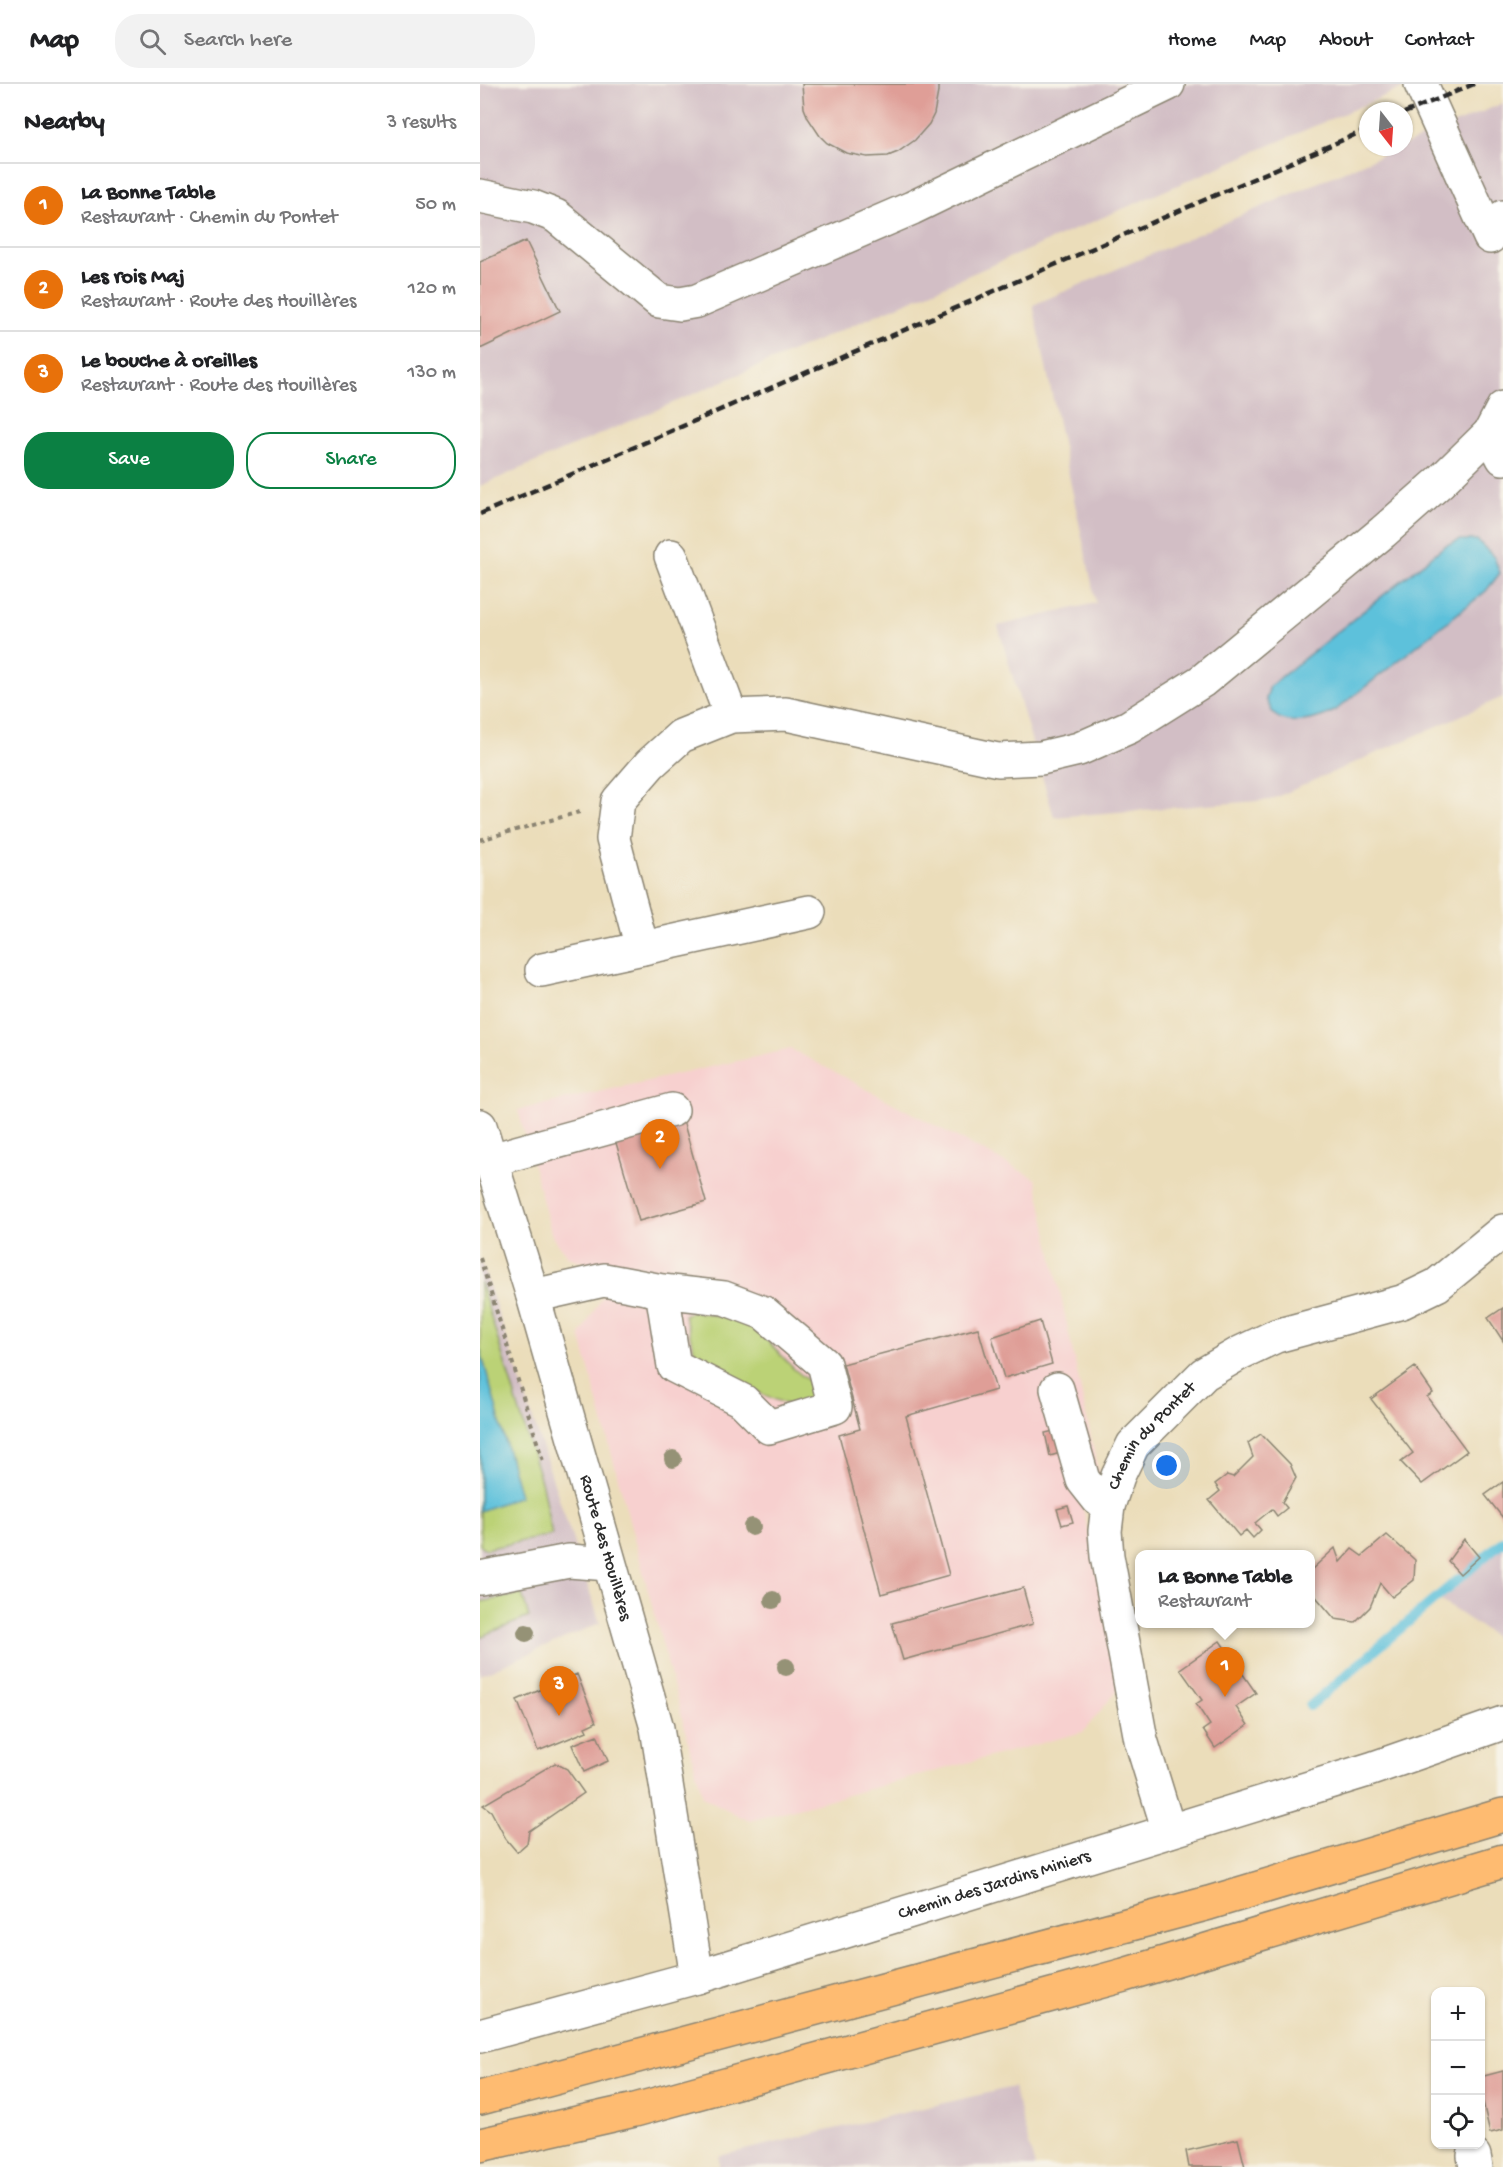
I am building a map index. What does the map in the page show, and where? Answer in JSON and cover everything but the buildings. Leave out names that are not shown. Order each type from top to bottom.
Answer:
[{"type":"highway","points":[[480,2098],[1209,1903],[1503,1815]]},
{"type":"highway","points":[[480,2145],[635,2110],[1124,1975],[1503,1861]]},
{"type":"street","points":[[480,196],[533,207],[556,216],[659,301],[680,304],[697,301],[912,208],[1168,84]]},
{"type":"street","points":[[1422,84],[1499,238]]},
{"type":"street","points":[[642,948],[613,839],[618,801],[650,764],[681,736],[731,716],[786,714],[998,760],[1041,758],[1079,749],[1129,727],[1202,681],[1499,433]]},
{"type":"street","points":[[671,556],[731,716]]},
{"type":"street","points":[[542,970],[809,912]]},
{"type":"street","points":[[490,1160],[672,1110]]},
{"type":"street","name":"Route des Houillères","points":[[480,1126],[533,1296],[657,1728],[697,1977]]},
{"type":"street","name":"Chemin du Pontet","points":[[1169,1831],[1139,1728],[1107,1556],[1105,1532],[1108,1506],[1118,1476],[1133,1445],[1204,1374],[1240,1353],[1276,1336],[1402,1302],[1437,1285],[1503,1231]]},
{"type":"street","points":[[533,1296],[604,1280],[724,1299],[764,1313],[824,1364],[835,1407],[769,1427],[742,1401],[674,1366],[662,1291]]},
{"type":"street","points":[[1058,1389],[1083,1480],[1098,1499],[1108,1506]]},
{"type":"street","points":[[480,1578],[569,1561],[609,1564]]},
{"type":"street","name":"Chemin des Jardins Miniers","points":[[480,2036],[697,1977],[1371,1770],[1503,1723]]},
{"type":"path","points":[[480,840],[618,801]]},
{"type":"path","points":[[480,1258],[543,1462]]},
{"type":"shaded area","points":[[480,84],[1412,84],[1370,102],[1359,102],[1359,107],[480,486]]},
{"type":"shaded area","points":[[1503,103],[1503,697],[1270,800],[1054,817],[998,626],[1096,603],[1033,305],[1380,156],[1413,156],[1413,142]]},
{"type":"shaded area","points":[[791,1049],[1036,1179],[1099,1475],[1079,1492],[1124,1682],[1083,1732],[749,1821],[703,1797],[580,1335],[602,1297],[604,1266],[588,1264],[568,1257],[552,1236],[518,1110]]},
{"type":"shaded area","points":[[480,1258],[600,1623],[480,1675]]},
{"type":"shaded area","points":[[1503,1546],[1503,1642],[1441,1601]]},
{"type":"shaded area","points":[[1013,2087],[1035,2167],[719,2167],[719,2156]]},
{"type":"green space","points":[[480,1281],[542,1485],[552,1535],[486,1549],[480,1545]]},
{"type":"green space","points":[[693,1311],[726,1317],[745,1317],[794,1369],[814,1385],[810,1401],[797,1409],[699,1367],[684,1315]]},
{"type":"green space","points":[[522,1594],[529,1617],[480,1637],[480,1602]]},
{"type":"water","points":[[1460,540],[1477,540],[1494,557],[1500,573],[1486,591],[1336,710],[1315,719],[1298,721],[1283,719],[1274,714],[1266,699],[1270,686],[1446,545]]},
{"type":"water","points":[[480,1348],[520,1496],[480,1511]]},
{"type":"waterway","points":[[1310,1706],[1503,1541]]},
{"type":"railway","points":[[1413,109],[1474,84]]},
{"type":"railway","points":[[480,514],[1359,133]]},
{"type":"place","name":"Les rois Maj","points":[[660,1169]]},
{"type":"place","name":"La Bonne Table","points":[[1225,1697]]},
{"type":"place","name":"Le bouche à oreilles","points":[[559,1716]]}]
